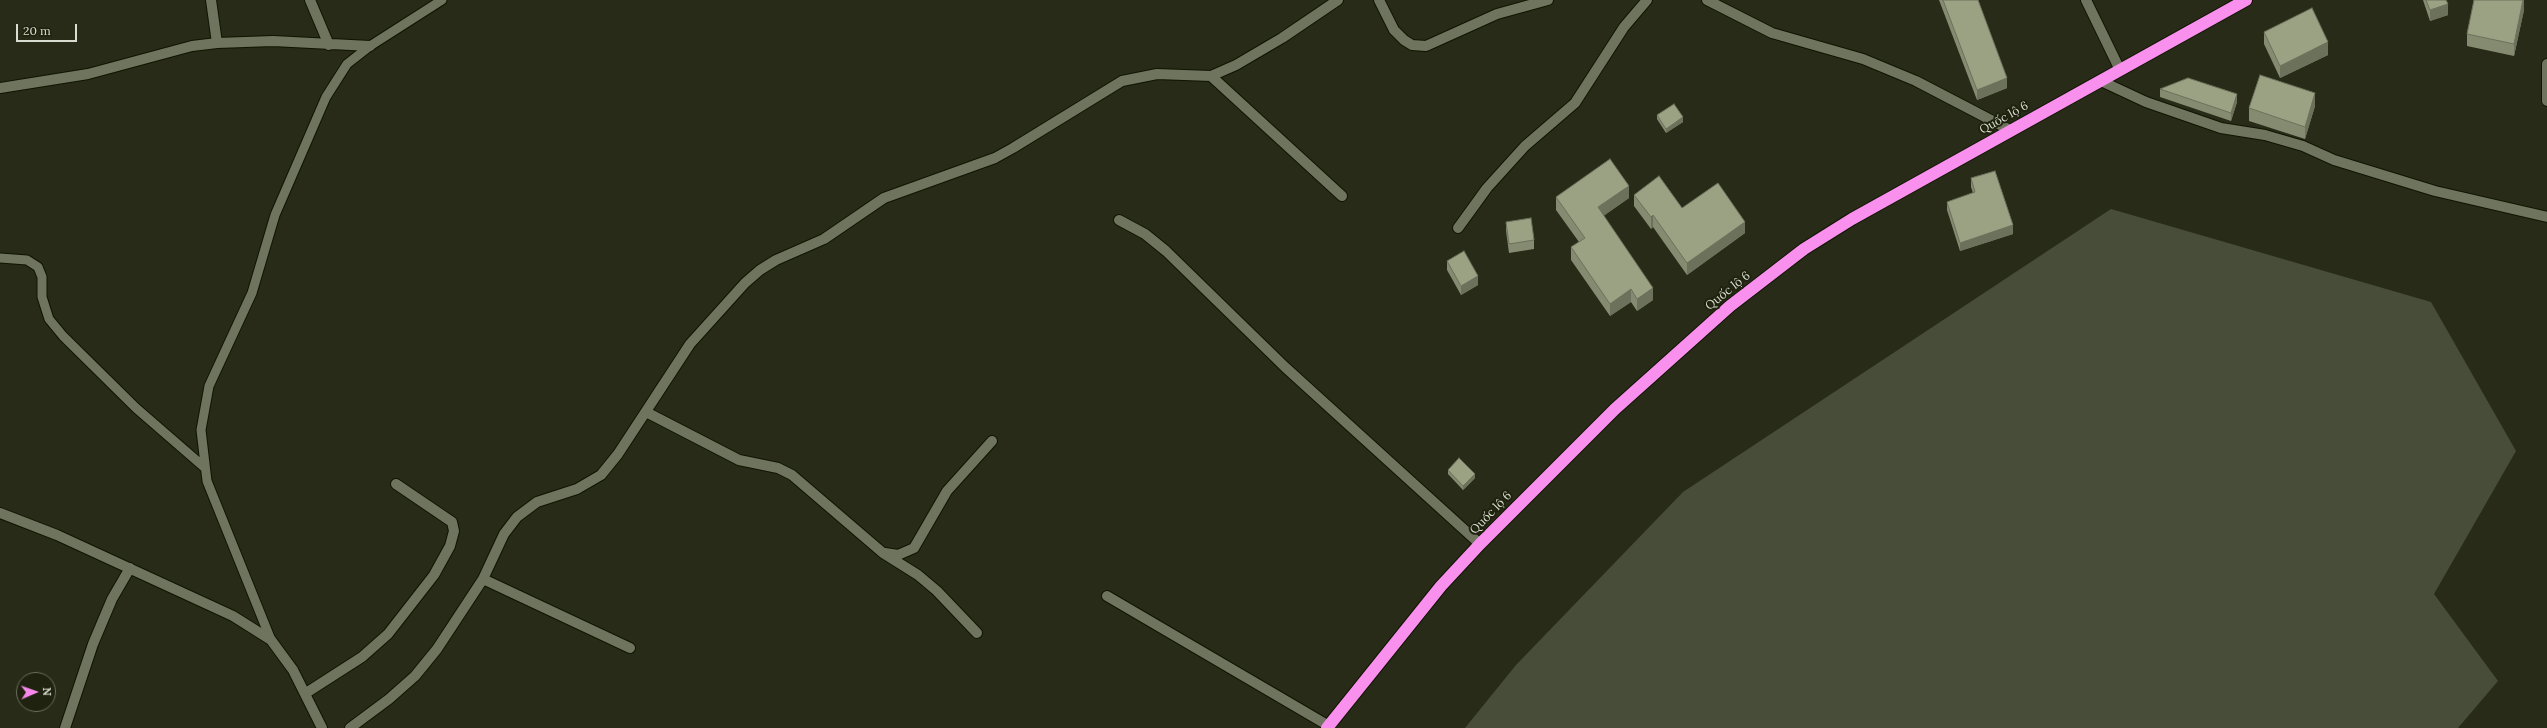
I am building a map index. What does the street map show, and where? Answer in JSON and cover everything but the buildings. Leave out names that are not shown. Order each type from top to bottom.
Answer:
[{"type":"highway","name":"Quốc lộ 6","points":[[1328,727],[1442,586],[1480,544],[1621,404],[1730,306],[1770,274],[1804,249],[1852,219],[2246,0]]},
{"type":"street","points":[[211,0],[217,43]]},
{"type":"street","points":[[310,0],[329,45]]},
{"type":"street","points":[[350,728],[389,699],[415,676],[437,649],[482,578],[504,534],[517,517],[537,502],[577,489],[601,474],[618,454],[690,344],[745,283],[776,260],[824,239],[884,198],[897,192],[995,158],[1122,81],[1157,74],[1210,76],[1236,65],[1275,42],[1338,0]]},
{"type":"street","points":[[1379,0],[1394,30],[1404,40],[1412,45],[1426,46],[1497,14],[1548,0]]},
{"type":"street","points":[[1458,228],[1487,188],[1525,146],[1575,103],[1624,27],[1647,0]]},
{"type":"street","points":[[1707,0],[1772,33],[1863,59],[1916,81],[2010,130]]},
{"type":"street","points":[[2086,0],[2120,70]]},
{"type":"street","points":[[0,88],[76,77],[192,46],[217,43],[273,41],[370,46]]},
{"type":"street","points":[[2547,64],[2547,101]]},
{"type":"street","points":[[1210,76],[1342,196]]},
{"type":"street","points":[[2101,81],[2146,102],[2221,128],[2265,136],[2304,146],[2334,160],[2428,188],[2547,217]]},
{"type":"street","points":[[1119,220],[1146,234],[1166,251],[1285,367],[1480,544]]},
{"type":"street","points":[[646,412],[739,460],[778,468],[792,475],[883,553],[918,575],[937,591],[977,633]]},
{"type":"street","points":[[883,553],[898,554],[914,548],[947,491],[992,441]]},
{"type":"street","points":[[306,693],[362,657],[388,634],[434,574],[450,546],[454,530],[452,522],[396,484]]},
{"type":"street","points":[[0,513],[57,535],[233,616],[271,640],[306,693],[322,728]]},
{"type":"street","points":[[66,728],[93,644],[112,599],[130,568]]},
{"type":"street","points":[[482,578],[630,648]]},
{"type":"street","points":[[1107,596],[1328,727]]},
{"type":"lane","points":[[271,640],[207,481],[204,467],[201,430],[209,386],[252,293],[274,215],[326,97],[347,64],[370,46],[442,0]]},
{"type":"lane","points":[[0,258],[27,260],[38,267],[42,277],[42,298],[49,319],[63,336],[136,408],[204,467]]},
{"type":"green space","points":[[2111,209],[2431,302],[2516,451],[2434,594],[2498,681],[2458,728],[1465,728],[1516,665],[1683,492]]}]
